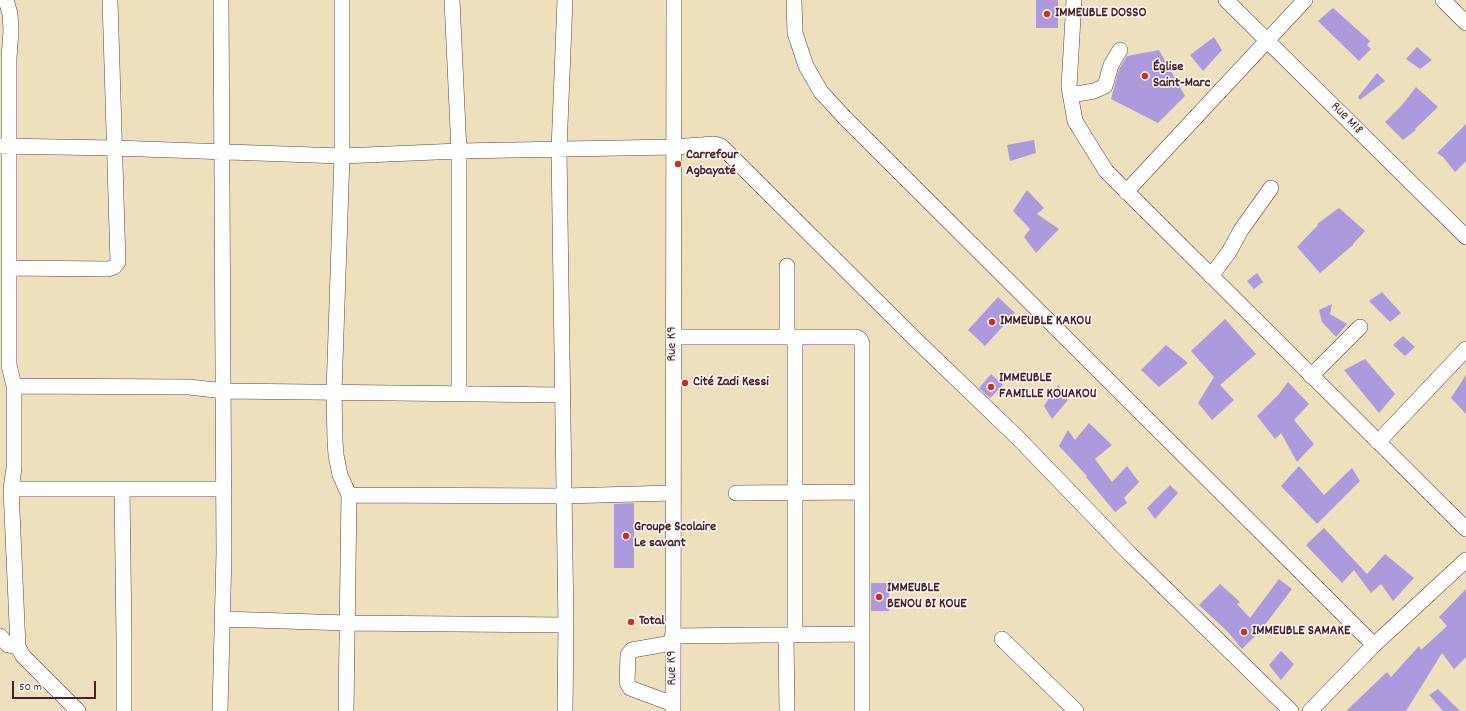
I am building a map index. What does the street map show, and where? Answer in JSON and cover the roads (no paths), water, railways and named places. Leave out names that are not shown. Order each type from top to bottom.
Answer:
[{"type":"street","points":[[6,0],[10,14],[11,30],[4,58],[4,146],[9,268],[9,381],[14,468],[11,489],[18,647],[23,656],[78,711]]},
{"type":"street","points":[[9,268],[108,270],[114,267],[118,262],[110,0]]},
{"type":"street","points":[[220,711],[224,489],[221,0]]},
{"type":"street","points":[[342,0],[342,156],[334,392],[336,455],[340,475],[349,495],[346,711]]},
{"type":"street","points":[[452,0],[459,151],[459,394]]},
{"type":"street","points":[[565,0],[559,150],[566,625],[565,711]]},
{"type":"street","name":"Rue K9","points":[[673,707],[674,0]]},
{"type":"street","points":[[794,0],[795,33],[806,66],[821,92],[841,114],[1374,645]]},
{"type":"street","points":[[1074,0],[1069,87],[1075,121],[1106,171],[1466,529]]},
{"type":"street","name":"Rue M18","points":[[1226,0],[1466,237]]},
{"type":"street","points":[[1126,192],[1306,0]]},
{"type":"street","points":[[1443,0],[1466,23]]},
{"type":"street","points":[[1071,95],[1094,91],[1105,86],[1111,65],[1120,50]]},
{"type":"street","points":[[4,146],[114,148],[221,153],[342,156],[459,151],[674,147],[714,144],[721,146],[1018,438],[1130,554],[1290,711]]},
{"type":"street","points":[[1210,276],[1229,252],[1241,230],[1271,188]]},
{"type":"street","points":[[787,266],[791,338],[795,493],[791,635],[787,711]]},
{"type":"street","points":[[1311,376],[1360,327]]},
{"type":"street","points":[[673,337],[856,337],[860,339],[862,343],[862,711]]},
{"type":"street","points":[[1378,442],[1466,349]]},
{"type":"street","points":[[9,381],[189,387],[224,391],[563,395]]},
{"type":"street","points":[[11,489],[224,489]]},
{"type":"street","points":[[122,489],[124,711]]},
{"type":"street","points":[[736,493],[862,492]]},
{"type":"street","points":[[349,495],[564,496],[673,493]]},
{"type":"street","points":[[1310,711],[1374,645],[1466,560]]},
{"type":"street","points":[[222,619],[347,624],[566,625]]},
{"type":"street","points":[[673,707],[630,688],[627,682],[628,655],[632,650],[672,639],[862,634]]},
{"type":"street","points":[[0,636],[8,645],[18,647]]},
{"type":"street","points":[[1002,638],[1076,711]]},
{"type":"place","name":"IMMEUBLE DOSSO","points":[[1047,14]]},
{"type":"place","name":"Église Saint-Marc","points":[[1145,76]]},
{"type":"place","name":"Carrefour Agbayaté","points":[[678,164]]},
{"type":"place","name":"IMMEUBLE KAKOU","points":[[992,322]]},
{"type":"place","name":"Cité Zadi Kessi","points":[[685,383]]},
{"type":"place","name":"IMMEUBLE FAMILLE KOUAKOU","points":[[991,387]]},
{"type":"place","name":"Groupe Scolaire Le savant","points":[[626,536]]},
{"type":"place","name":"IMMEUBLE BENOU BI KOUE","points":[[879,597]]},
{"type":"place","name":"Total","points":[[631,622]]},
{"type":"place","name":"IMMEUBLE SAMAKE","points":[[1244,632]]}]
